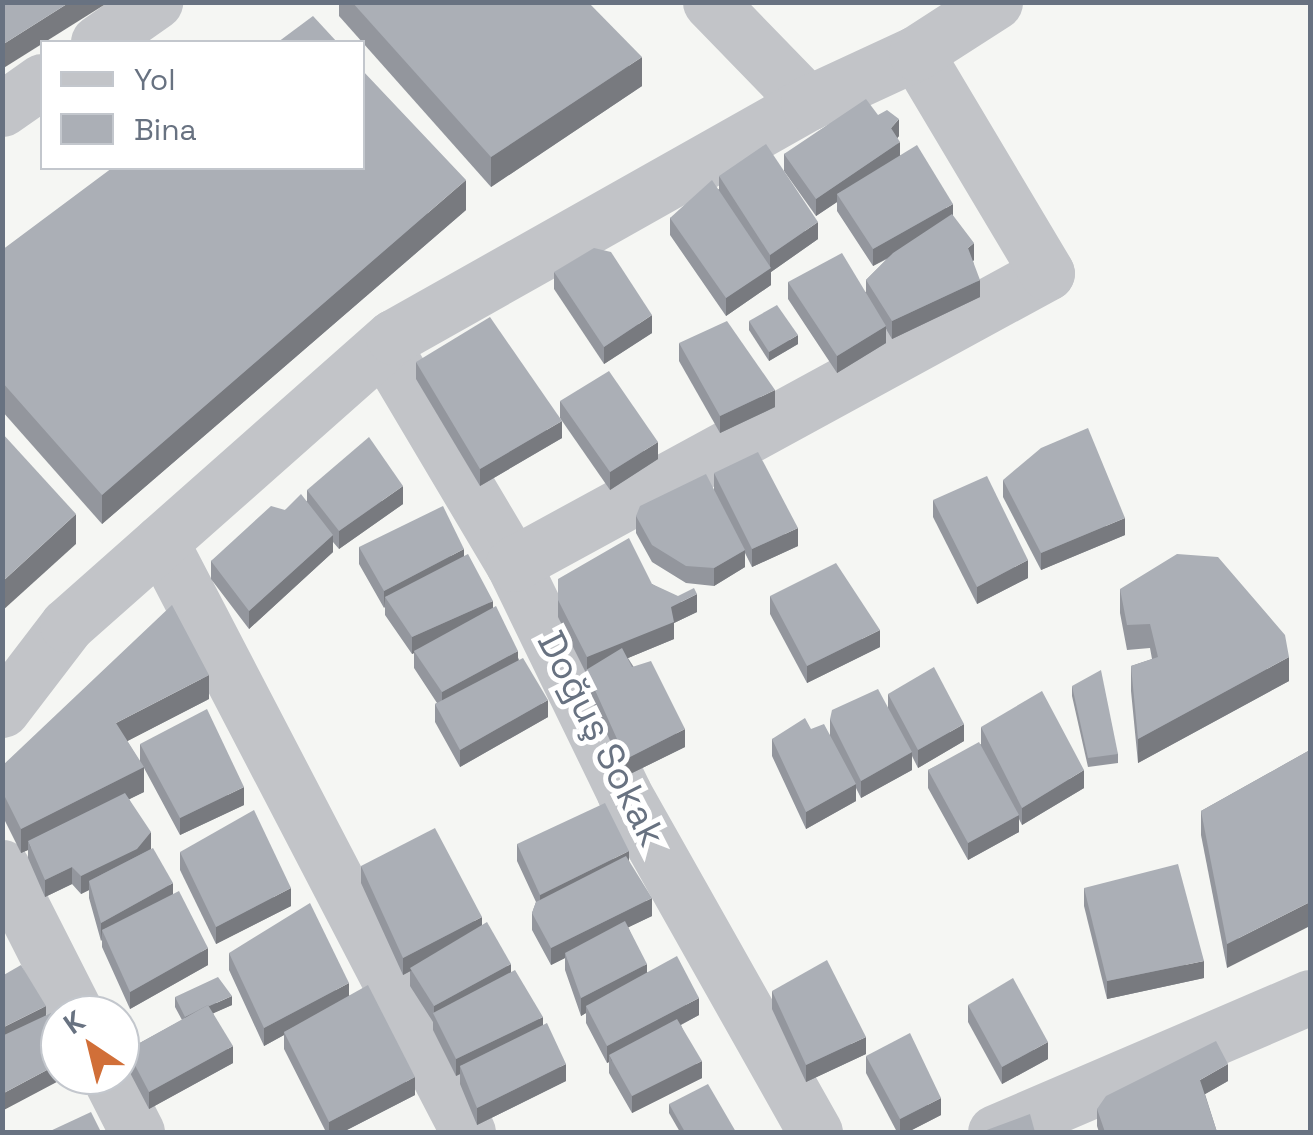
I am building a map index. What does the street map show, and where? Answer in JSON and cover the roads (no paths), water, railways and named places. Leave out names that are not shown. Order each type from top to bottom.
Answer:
[{"type":"street","points":[[101,40],[156,2]]},
{"type":"street","points":[[710,2],[808,103]]},
{"type":"street","points":[[2,710],[67,626],[384,347],[808,103],[916,53],[994,2]]},
{"type":"street","points":[[514,564],[1046,273],[916,53]]},
{"type":"street","points":[[2,110],[40,83]]},
{"type":"street","name":"Doğuş Sokak","points":[[384,347],[514,564],[624,793],[814,1132]]},
{"type":"street","points":[[162,542],[468,1132]]},
{"type":"street","points":[[2,867],[68,995]]},
{"type":"street","points":[[995,1132],[1072,1115],[1310,996]]},
{"type":"street","points":[[118,1095],[137,1132]]}]
